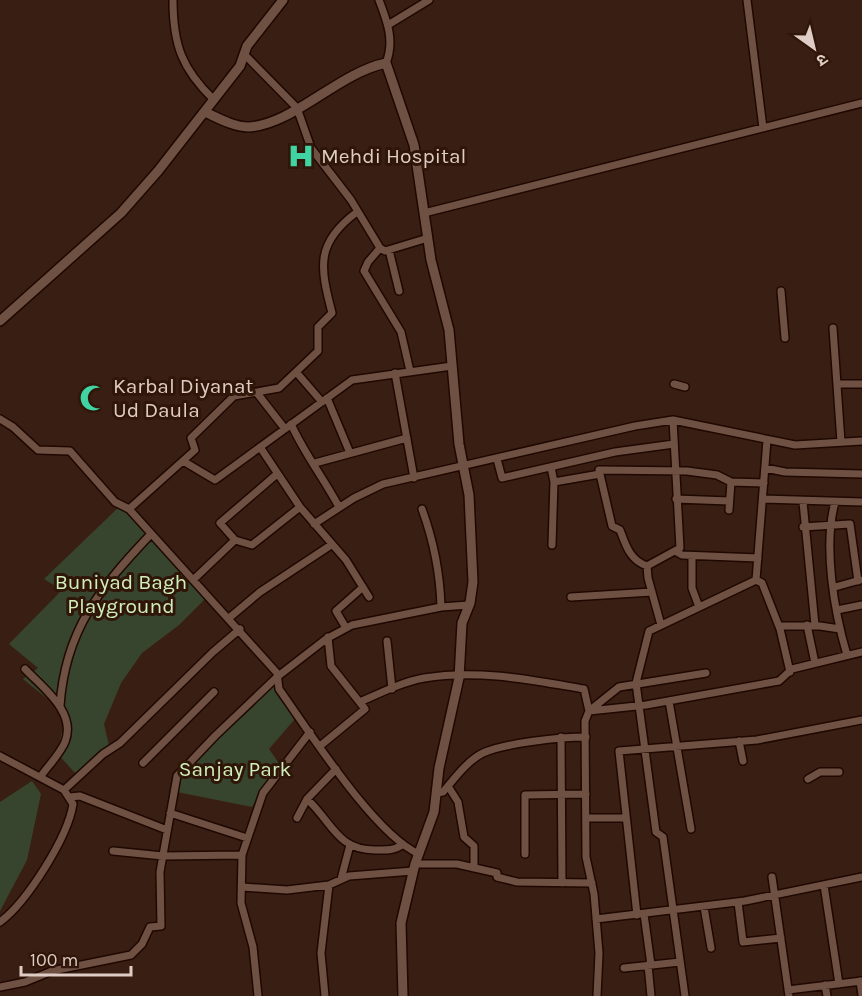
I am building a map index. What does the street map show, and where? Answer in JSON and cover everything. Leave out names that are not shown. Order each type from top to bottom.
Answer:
[{"type":"street","points":[[173,0],[176,44],[184,64],[194,80],[214,100]]},
{"type":"street","points":[[0,321],[121,213],[240,66],[247,46],[283,0]]},
{"type":"street","points":[[379,0],[388,25],[391,52],[386,63],[414,145],[428,238],[449,330],[469,495],[472,582],[469,605],[462,623],[459,676],[434,813],[418,854],[401,923],[403,996]]},
{"type":"street","points":[[388,25],[429,0]]},
{"type":"street","points":[[747,0],[763,128]]},
{"type":"street","points":[[244,54],[297,108],[311,148],[351,200],[380,248],[389,250],[428,238]]},
{"type":"street","points":[[205,112],[247,127],[266,124],[345,78],[386,63]]},
{"type":"street","points":[[424,213],[862,103]]},
{"type":"street","points":[[129,509],[195,450],[192,438],[234,396],[279,388],[318,351],[318,327],[332,313],[322,272],[323,259],[336,227],[357,212]]},
{"type":"street","points":[[380,248],[368,262],[364,271],[401,332],[410,371]]},
{"type":"street","points":[[389,250],[399,291]]},
{"type":"street","points":[[781,291],[785,338]]},
{"type":"street","points":[[833,328],[841,442]]},
{"type":"street","points":[[183,461],[215,480],[352,380],[452,366]]},
{"type":"street","points":[[297,373],[324,400],[350,453]]},
{"type":"street","points":[[396,374],[414,478]]},
{"type":"street","points":[[674,384],[685,387]]},
{"type":"street","points":[[838,384],[862,384]]},
{"type":"street","points":[[257,393],[288,426],[315,463],[339,507]]},
{"type":"street","points":[[0,419],[14,427],[38,450],[70,451],[115,502],[129,509],[150,535],[240,629],[277,673],[279,689],[336,768],[402,845],[418,854]]},
{"type":"street","points":[[314,524],[339,507],[382,484],[635,426],[673,420],[795,445],[862,441]]},
{"type":"street","points":[[647,566],[680,548],[673,420]]},
{"type":"street","points":[[315,463],[407,438]]},
{"type":"street","points":[[756,580],[767,440]]},
{"type":"street","points":[[498,459],[502,478],[615,453],[674,444]]},
{"type":"street","points":[[260,447],[300,507],[346,560],[369,597]]},
{"type":"street","points":[[551,467],[554,482],[552,545]]},
{"type":"street","points":[[765,468],[785,472],[862,474]]},
{"type":"street","points":[[647,566],[637,562],[629,552],[620,530],[612,526],[599,470],[674,471],[717,475],[731,482],[764,483]]},
{"type":"street","points":[[277,474],[220,523],[235,540],[252,545],[300,507]]},
{"type":"street","points":[[554,482],[600,474]]},
{"type":"street","points":[[729,510],[731,482]]},
{"type":"street","points":[[676,499],[729,501]]},
{"type":"street","points":[[763,499],[862,502]]},
{"type":"street","points":[[802,501],[815,663]]},
{"type":"street","points":[[835,502],[829,526],[837,610],[847,656]]},
{"type":"street","points":[[422,509],[434,544],[440,578],[441,607]]},
{"type":"street","points":[[803,527],[850,524],[860,580],[835,587]]},
{"type":"street","points":[[60,706],[62,681],[68,655],[89,606],[150,535]]},
{"type":"street","points":[[193,580],[235,540]]},
{"type":"street","points":[[230,618],[260,592],[331,545]]},
{"type":"street","points":[[675,550],[682,555],[692,556],[758,558]]},
{"type":"street","points":[[692,556],[692,588],[699,607]]},
{"type":"street","points":[[647,566],[661,625]]},
{"type":"street","points":[[685,996],[663,837],[656,832],[637,706],[636,682],[649,631],[756,580]]},
{"type":"street","points":[[756,580],[762,584],[778,626],[790,672]]},
{"type":"street","points":[[346,628],[336,611],[363,588]]},
{"type":"street","points":[[571,597],[652,592]]},
{"type":"street","points":[[0,987],[25,982],[52,971],[131,955],[142,944],[150,927],[161,926],[160,872],[177,776],[277,676],[328,637],[346,628],[441,607],[469,605]]},
{"type":"street","points":[[837,610],[862,605]]},
{"type":"street","points":[[778,626],[811,625],[840,629]]},
{"type":"street","points":[[64,790],[103,754],[120,744],[213,652],[240,629]]},
{"type":"street","points":[[320,746],[365,709],[331,666],[328,637]]},
{"type":"street","points":[[387,641],[392,689]]},
{"type":"street","points":[[589,711],[669,701],[779,681],[790,672],[815,663],[862,652]]},
{"type":"street","points":[[25,669],[60,706],[66,718],[65,742],[41,776]]},
{"type":"street","points":[[597,996],[596,919],[586,857],[585,721],[589,711],[619,687],[636,682],[706,673]]},
{"type":"street","points":[[360,702],[423,678],[496,674],[584,689],[589,711]]},
{"type":"street","points":[[143,763],[214,692]]},
{"type":"street","points":[[669,701],[691,829]]},
{"type":"street","points":[[651,996],[649,965],[625,818],[619,751],[739,741],[862,720]]},
{"type":"street","points":[[258,996],[253,947],[241,903],[242,855],[263,793],[310,732]]},
{"type":"street","points":[[437,793],[443,792],[473,760],[484,753],[561,737],[586,737]]},
{"type":"street","points":[[561,737],[562,883]]},
{"type":"street","points":[[739,741],[743,761]]},
{"type":"street","points":[[0,756],[64,790],[73,804],[71,813],[45,864],[24,897],[0,922]]},
{"type":"street","points":[[297,818],[307,799],[336,768]]},
{"type":"street","points":[[808,779],[820,772],[839,772]]},
{"type":"street","points":[[448,786],[458,802],[464,837],[474,846],[474,868]]},
{"type":"street","points":[[525,854],[525,795],[586,795]]},
{"type":"street","points":[[70,797],[80,796],[167,830]]},
{"type":"street","points":[[307,799],[321,812],[342,840],[357,850],[394,850],[402,845]]},
{"type":"street","points":[[171,813],[247,838]]},
{"type":"street","points":[[586,818],[625,818]]},
{"type":"street","points":[[341,879],[350,845]]},
{"type":"street","points":[[113,851],[163,856],[242,855]]},
{"type":"street","points":[[242,887],[287,890],[329,885],[341,879],[371,873],[457,864],[497,873],[497,877],[517,882],[592,883]]},
{"type":"street","points":[[771,877],[789,993],[825,985],[861,981],[862,995]]},
{"type":"street","points":[[596,919],[738,902],[862,877]]},
{"type":"street","points":[[325,996],[321,953],[329,885]]},
{"type":"street","points":[[824,885],[838,984]]},
{"type":"street","points":[[738,902],[743,942],[781,938]]},
{"type":"street","points":[[704,907],[711,948]]},
{"type":"street","points":[[624,968],[680,962]]},
{"type":"street","points":[[825,985],[827,996]]},
{"type":"green space","name":"Buniyad Bagh Playground","points":[[120,506],[207,597],[179,625],[142,653],[121,683],[104,724],[110,750],[75,773],[57,753],[66,714],[23,679],[38,668],[9,644],[62,590],[44,579]]},
{"type":"green space","name":"Sanjay Park","points":[[274,682],[294,720],[269,749],[278,762],[252,807],[177,792],[177,776]]},
{"type":"green space","points":[[32,781],[41,794],[27,860],[0,911],[0,802]]},
{"type":"place","name":"Mehdi Hospital","points":[[301,156]]},
{"type":"place","name":"Karbal Diyanat Ud Daula","points":[[93,398]]}]
